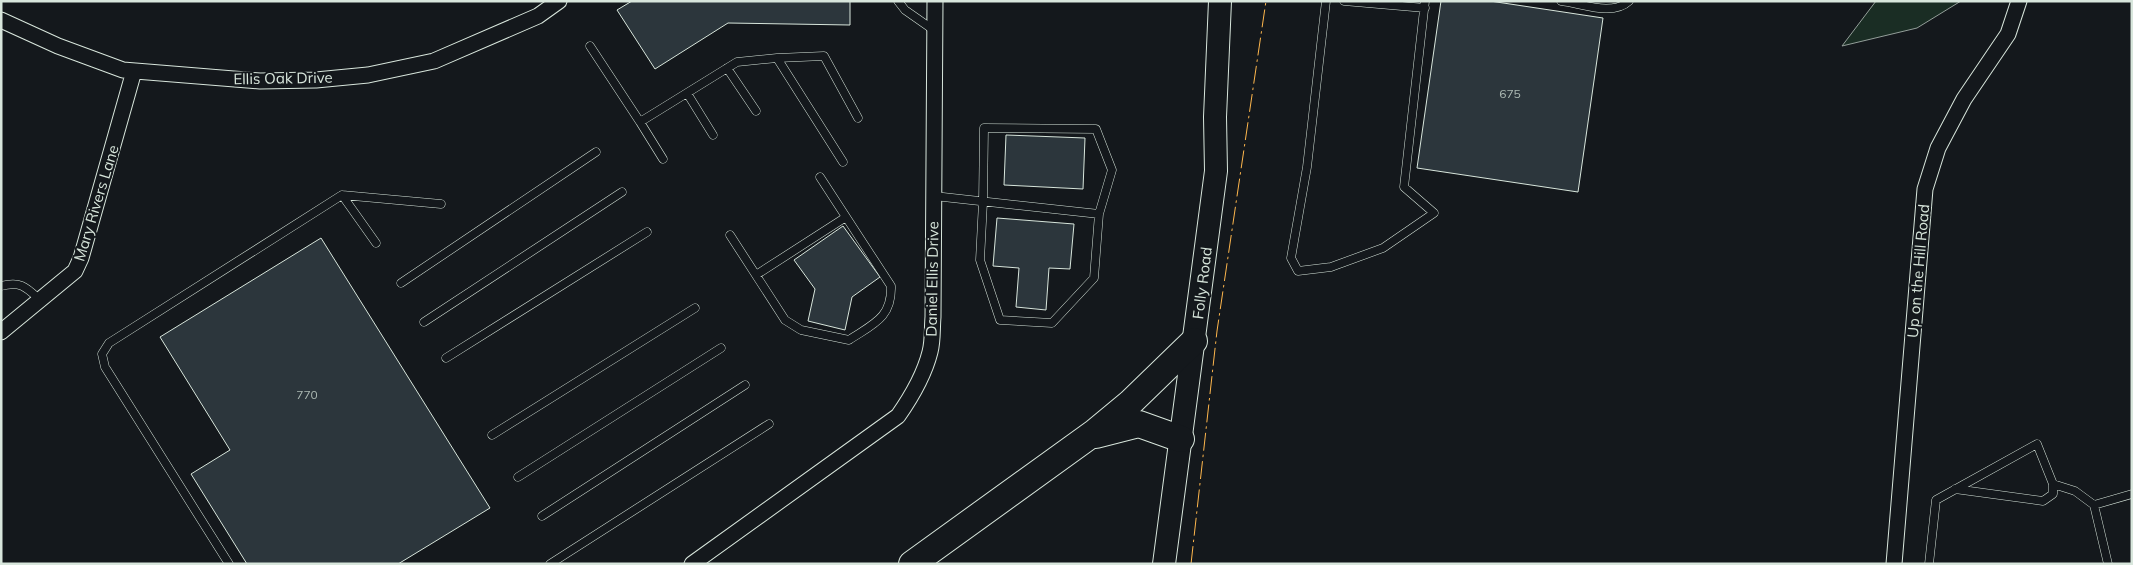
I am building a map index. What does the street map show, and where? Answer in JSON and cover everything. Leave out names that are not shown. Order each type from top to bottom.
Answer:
[{"type":"highway","points":[[912,564],[1087,438],[1130,402],[1194,341]]},
{"type":"highway","points":[[1087,438],[1139,424],[1181,439]]},
{"type":"main road","name":"Folly Road","points":[[1164,564],[1216,171],[1215,117],[1220,1]]},
{"type":"street","name":"Ellis Oak Drive","points":[[1,20],[58,46],[123,70],[260,81],[316,80],[368,75],[434,61],[538,16],[559,1]]},
{"type":"street","name":"Daniel Ellis Drive","points":[[692,564],[898,416],[912,396],[930,351],[933,317],[935,1]]},
{"type":"street","name":"Up on the Hill Road","points":[[1894,564],[1925,189],[1938,148],[1964,98],[2008,34],[2019,1]]},
{"type":"street","name":"Mary Rivers Lane","points":[[3,328],[75,271],[81,258],[134,71]]},
{"type":"lane","points":[[898,1],[905,10],[935,31]]},
{"type":"lane","points":[[1326,1],[1307,168],[1291,258],[1298,271],[1331,267],[1383,248],[1434,213],[1404,187],[1425,4],[1344,1]]},
{"type":"lane","points":[[1561,1],[1604,9],[1624,6],[1629,1]]},
{"type":"lane","points":[[590,46],[663,159]]},
{"type":"lane","points":[[640,122],[737,62],[824,56],[858,118]]},
{"type":"lane","points":[[777,58],[843,162]]},
{"type":"lane","points":[[727,68],[756,111]]},
{"type":"lane","points":[[687,93],[713,135]]},
{"type":"lane","points":[[984,128],[1096,129],[1112,170],[1099,214],[1094,278],[1052,323],[1000,320],[980,260],[984,128]]},
{"type":"lane","points":[[401,283],[596,152]]},
{"type":"lane","points":[[730,236],[785,320],[801,330],[849,340],[884,316],[891,300],[891,286],[820,177]]},
{"type":"lane","points":[[424,322],[622,192]]},
{"type":"lane","points":[[342,195],[376,243]]},
{"type":"lane","points":[[229,564],[105,367],[102,354],[109,343],[342,195],[441,204]]},
{"type":"lane","points":[[934,196],[1099,214]]},
{"type":"lane","points":[[756,275],[846,217]]},
{"type":"lane","points":[[446,358],[647,232]]},
{"type":"lane","points":[[1,286],[13,283],[26,287],[40,300]]},
{"type":"lane","points":[[492,435],[695,308]]},
{"type":"lane","points":[[518,477],[721,348]]},
{"type":"lane","points":[[542,516],[745,385]]},
{"type":"lane","points":[[550,564],[769,424]]},
{"type":"lane","points":[[1929,564],[1936,500],[2037,444],[2053,484],[2053,494],[2043,501],[1955,490]]},
{"type":"lane","points":[[2053,484],[2075,491],[2094,505],[2108,564]]},
{"type":"lane","points":[[2094,505],[2132,494]]},
{"type":"green space","points":[[1876,1],[1961,1],[1917,28],[1842,46]]},
{"type":"building","points":[[632,1],[850,1],[850,25],[728,23],[655,69],[617,10]]},
{"type":"building","points":[[1441,1],[1490,1],[1603,18],[1578,192],[1417,168]]},
{"type":"building","points":[[1006,135],[1085,138],[1083,189],[1004,185]]},
{"type":"building","points":[[997,218],[1074,224],[1070,269],[1049,268],[1046,310],[1016,307],[1019,268],[993,266]]},
{"type":"building","points":[[843,226],[880,277],[852,297],[845,330],[808,321],[815,289],[794,260]]},
{"type":"building","points":[[321,238],[490,508],[398,564],[247,564],[191,474],[230,450],[160,337]]},
{"type":"power","points":[[1191,564],[1217,331],[1266,1]]}]
